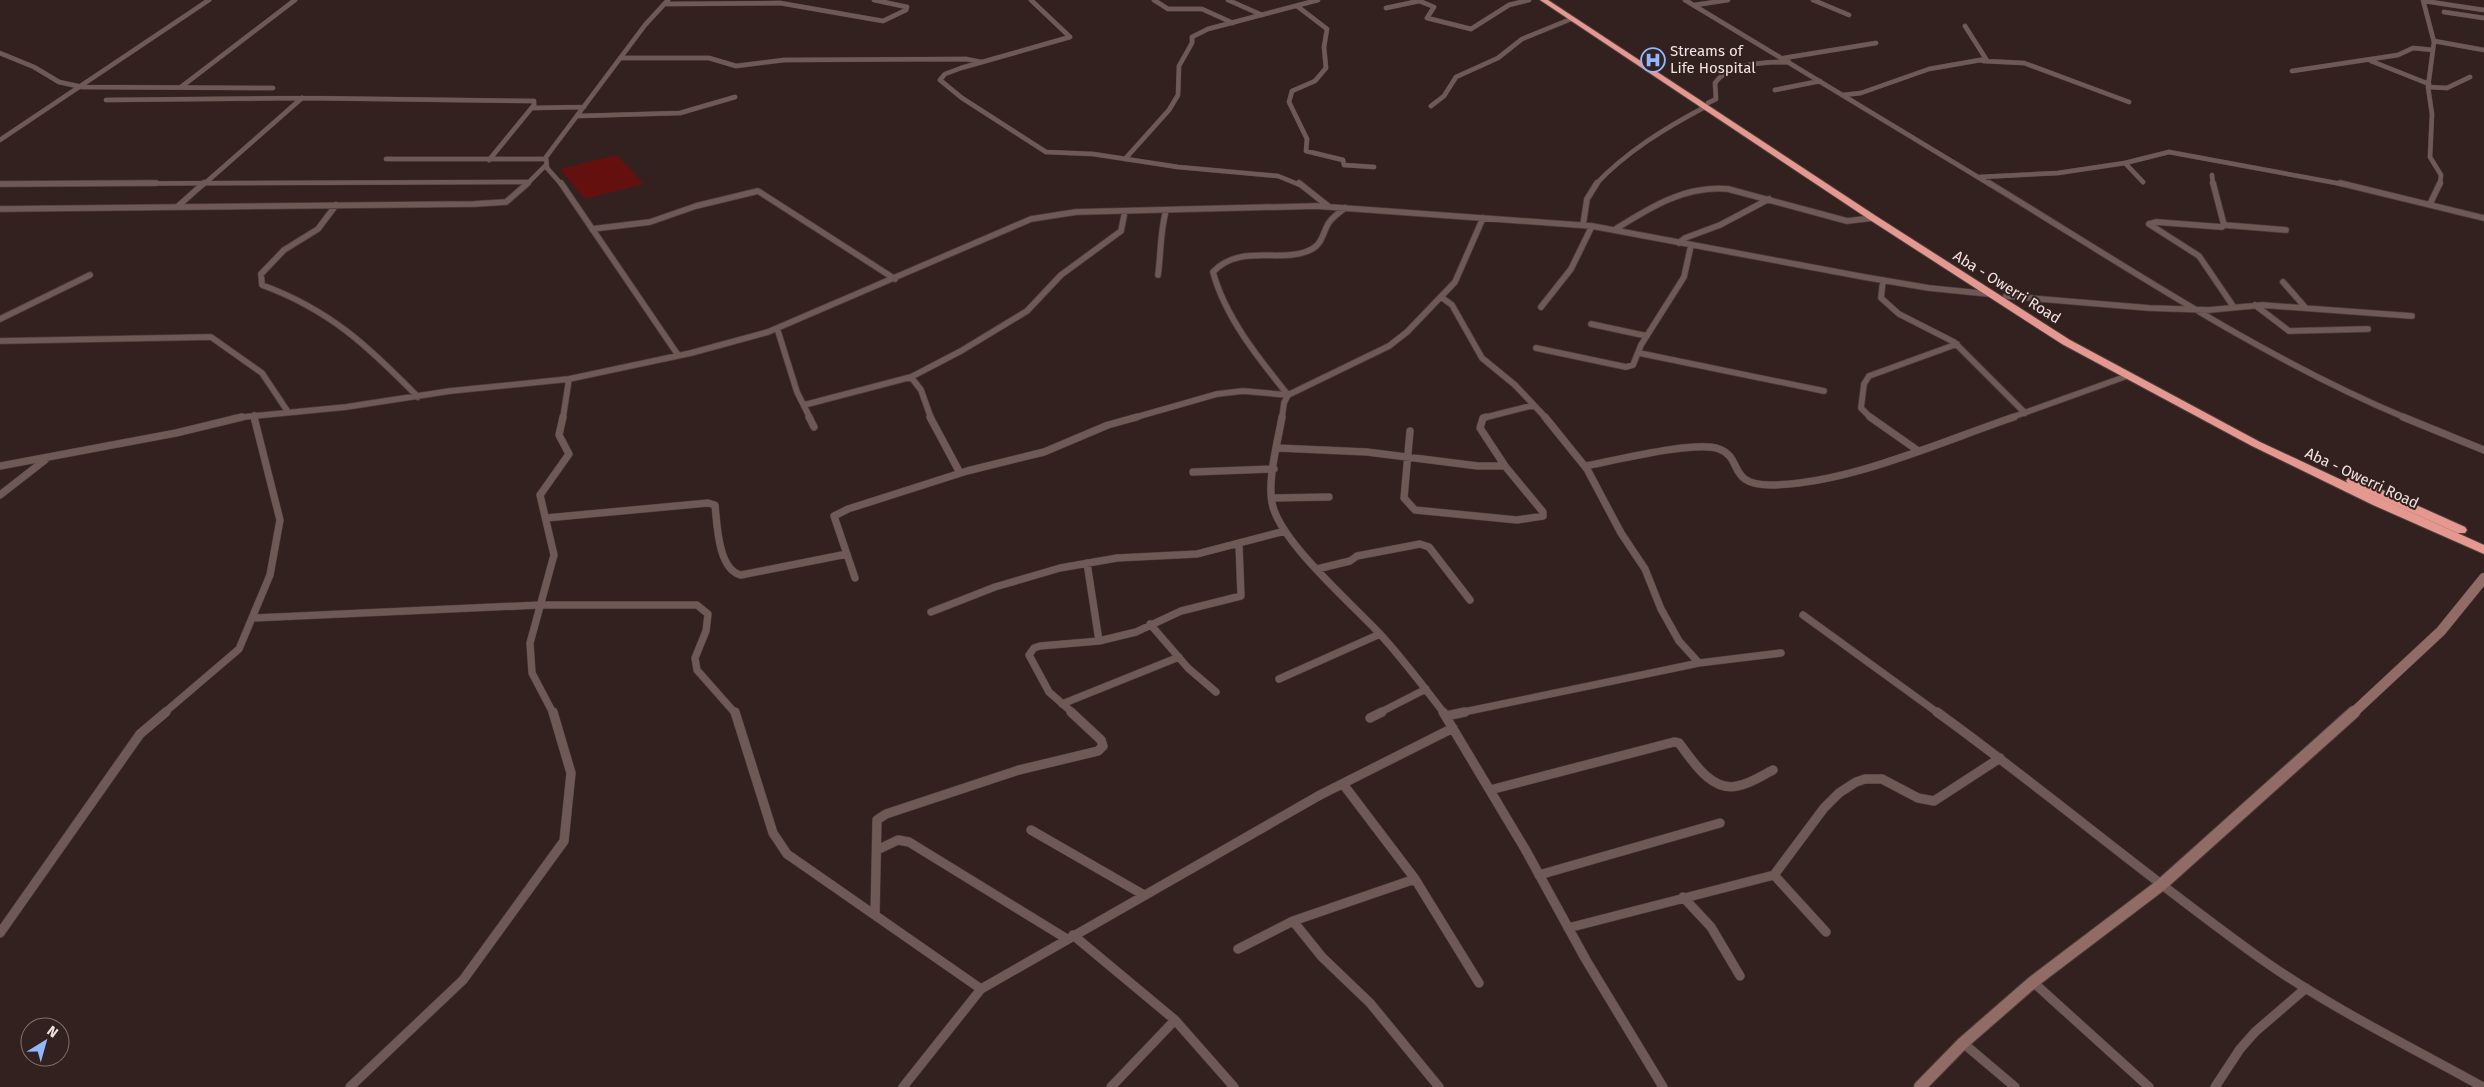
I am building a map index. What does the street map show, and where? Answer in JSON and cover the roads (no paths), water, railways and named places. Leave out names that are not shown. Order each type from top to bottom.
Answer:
[{"type":"highway","name":"Aba - Owerri Road","points":[[1543,0],[2006,296],[2110,358],[2248,431],[2484,540]]},
{"type":"highway","name":"Aba - Owerri Road","points":[[1549,0],[1873,218],[2066,342],[2265,448],[2376,502],[2484,550]]},
{"type":"street","points":[[0,140],[82,87],[209,0]]},
{"type":"street","points":[[181,87],[294,0]]},
{"type":"street","points":[[798,6],[804,0]]},
{"type":"street","points":[[0,209],[506,202],[530,182],[645,25],[667,2],[768,1],[883,21],[907,7],[874,0]]},
{"type":"street","points":[[1030,0],[1070,37],[981,62],[945,74],[940,80],[962,98],[1046,152],[1062,152],[1178,167],[1278,176],[1298,183],[1329,207]]},
{"type":"street","points":[[1154,0],[1168,10],[1202,9],[1233,23]]},
{"type":"street","points":[[1228,0],[1262,15]]},
{"type":"street","points":[[1125,159],[1169,110],[1178,94],[1179,66],[1192,43],[1192,37],[1208,29],[1318,0]]},
{"type":"street","points":[[1386,8],[1418,0],[1434,7],[1427,18],[1471,29],[1509,5],[1529,0]]},
{"type":"street","points":[[1685,0],[1980,177],[2194,310],[2316,378],[2484,450]]},
{"type":"street","points":[[1694,5],[1728,0]]},
{"type":"street","points":[[1813,0],[1849,15]]},
{"type":"street","points":[[2430,204],[2440,184],[2441,175],[2430,157],[2432,114],[2428,85],[2434,41],[2423,0],[2484,10]]},
{"type":"street","points":[[1297,6],[1324,26],[1327,33],[1324,47],[1326,68],[1315,81],[1292,90],[1289,102],[1307,139],[1306,152],[1312,155],[1339,158],[1343,160],[1344,165],[1350,167],[1374,167]]},
{"type":"street","points":[[2444,12],[2484,18]]},
{"type":"street","points":[[1431,106],[1444,96],[1456,77],[1466,70],[1498,58],[1522,39],[1571,19]]},
{"type":"street","points":[[1965,26],[1986,59],[1983,61]]},
{"type":"street","points":[[2434,41],[2484,50]]},
{"type":"street","points":[[1784,58],[1876,43]]},
{"type":"street","points":[[2292,71],[2398,55],[2413,48],[2433,50]]},
{"type":"street","points":[[0,53],[34,68],[59,82],[82,87],[273,88]]},
{"type":"street","points":[[620,58],[709,58],[736,66],[771,60],[812,59],[966,59],[981,62]]},
{"type":"street","points":[[2370,60],[2428,85],[2448,88],[2470,77]]},
{"type":"street","points":[[1843,95],[1861,93],[1928,69],[1983,61],[2024,63],[2129,102]]},
{"type":"street","points":[[1583,226],[1586,202],[1594,186],[1634,152],[1671,126],[1716,99],[1714,84],[1716,81],[1726,74],[1762,63],[1790,62]]},
{"type":"street","points":[[1775,90],[1820,81]]},
{"type":"street","points":[[578,116],[680,113],[735,97]]},
{"type":"street","points":[[106,100],[302,98],[529,100],[534,102],[532,108],[488,160]]},
{"type":"street","points":[[177,207],[203,182],[302,98]]},
{"type":"street","points":[[532,108],[584,107]]},
{"type":"street","points":[[1980,177],[2049,174],[2125,162],[2169,152],[2365,188],[2484,218]]},
{"type":"street","points":[[386,160],[546,162]]},
{"type":"street","points":[[546,162],[678,355]]},
{"type":"street","points":[[2125,162],[2143,182]]},
{"type":"street","points":[[2212,175],[2215,196],[2224,226]]},
{"type":"street","points":[[0,184],[530,182]]},
{"type":"street","points":[[1614,230],[1650,208],[1712,186],[1847,221],[1873,218]]},
{"type":"street","points":[[592,229],[650,222],[696,206],[758,190],[895,279]]},
{"type":"street","points":[[1679,243],[1685,238],[1720,225],[1769,200]]},
{"type":"street","points":[[336,205],[318,229],[284,250],[261,274],[262,285],[317,307],[369,347],[418,397]]},
{"type":"street","points":[[0,466],[176,432],[237,417],[418,397],[450,391],[569,379],[743,340],[777,328],[895,279],[1031,219],[1076,212],[1166,211],[1277,205],[1345,208],[1592,226],[1883,280],[1989,294]]},
{"type":"street","points":[[1288,395],[1269,373],[1221,294],[1213,279],[1213,272],[1215,268],[1238,258],[1274,254],[1289,255],[1312,250],[1324,238],[1330,222],[1345,208]]},
{"type":"street","points":[[804,406],[911,377],[960,352],[1027,311],[1061,275],[1121,232],[1125,211]]},
{"type":"street","points":[[1158,275],[1163,239],[1162,226],[1166,211]]},
{"type":"street","points":[[856,578],[834,516],[848,509],[960,473],[1044,452],[1108,425],[1217,394],[1243,392],[1288,395],[1389,346],[1456,282],[1482,218]]},
{"type":"street","points":[[2233,306],[2199,256],[2149,224],[2156,222],[2286,230]]},
{"type":"street","points":[[1541,307],[1554,294],[1585,244],[1592,226]]},
{"type":"street","points":[[1536,348],[1626,367],[1632,365],[1647,336],[1684,277],[1690,245]]},
{"type":"street","points":[[0,319],[90,275]]},
{"type":"street","points":[[1883,280],[1880,298],[1886,305],[1957,344],[2024,414]]},
{"type":"street","points":[[2283,282],[2305,307]]},
{"type":"street","points":[[2006,296],[2194,310],[2254,305],[2305,307],[2412,316]]},
{"type":"street","points":[[1441,297],[1452,305],[1482,358],[1515,385],[1558,431],[1585,466],[1621,533],[1644,569],[1661,609],[1680,641],[1699,663]]},
{"type":"street","points":[[2254,305],[2289,331],[2368,329]]},
{"type":"street","points":[[1591,324],[1647,336]]},
{"type":"street","points":[[777,328],[797,392],[814,427]]},
{"type":"street","points":[[0,341],[211,337],[262,373],[288,412]]},
{"type":"street","points":[[1917,450],[1863,412],[1861,408],[1863,384],[1867,376],[1872,373],[1882,373],[1957,344]]},
{"type":"street","points":[[1639,353],[1824,390]]},
{"type":"street","points":[[1585,466],[1674,450],[1715,448],[1725,453],[1741,479],[1747,484],[1809,484],[1847,475],[2127,376]]},
{"type":"street","points":[[911,377],[921,390],[933,424],[960,473]]},
{"type":"street","points":[[350,1087],[463,980],[564,841],[571,773],[556,718],[532,673],[530,643],[554,555],[540,495],[553,474],[568,460],[569,454],[559,438],[569,379]]},
{"type":"street","points":[[1288,395],[1284,403],[1271,490],[1274,507],[1285,531],[1317,568],[1380,634],[1446,716],[1568,928],[1663,1087]]},
{"type":"street","points":[[1410,431],[1404,498],[1414,510],[1476,514],[1506,519],[1538,518],[1543,516],[1543,512],[1505,466],[1480,428],[1480,423],[1488,416],[1534,405]]},
{"type":"street","points":[[0,932],[140,734],[240,649],[270,575],[280,520],[254,415]]},
{"type":"street","points":[[1278,448],[1367,452],[1478,466],[1505,466]]},
{"type":"street","points":[[0,495],[47,458]]},
{"type":"street","points":[[1193,472],[1274,469]]},
{"type":"street","points":[[1272,498],[1329,497]]},
{"type":"street","points":[[546,518],[634,512],[708,503],[715,505],[726,560],[733,573],[741,576],[846,554]]},
{"type":"street","points":[[931,612],[986,588],[1026,575],[1087,562],[1140,555],[1195,554],[1239,545],[1285,531]]},
{"type":"street","points":[[1317,568],[1350,561],[1357,556],[1420,544],[1425,545],[1429,547],[1470,600]]},
{"type":"street","points":[[875,915],[877,820],[886,814],[1019,770],[1098,751],[1103,746],[1102,742],[1052,696],[1029,655],[1030,652],[1040,646],[1099,641],[1136,632],[1181,611],[1235,600],[1241,596],[1239,545]]},
{"type":"street","points":[[1087,562],[1099,641]]},
{"type":"street","points":[[1925,1086],[1963,1042],[2033,982],[2161,885],[2407,664],[2441,631],[2484,578]]},
{"type":"street","points":[[252,618],[540,605],[678,603],[697,605],[708,614],[706,631],[695,658],[697,670],[735,712],[773,832],[787,854],[981,989]]},
{"type":"street","points":[[1803,615],[2000,758],[2161,885],[2306,988],[2483,1087]]},
{"type":"street","points":[[1150,624],[1179,657],[1216,692]]},
{"type":"street","points":[[1279,679],[1380,634]]},
{"type":"street","points":[[1446,716],[1699,663],[1781,653]]},
{"type":"street","points":[[1062,704],[1179,657]]},
{"type":"street","points":[[1370,718],[1426,689]]},
{"type":"street","points":[[903,1087],[981,989],[1144,894],[1343,784],[1453,728]]},
{"type":"street","points":[[1490,790],[1674,742],[1678,743],[1702,772],[1724,786],[1735,787],[1774,770]]},
{"type":"street","points":[[1568,928],[1683,897],[1774,876],[1785,864],[1811,823],[1857,780],[1876,778],[1919,799],[1934,801],[2000,758]]},
{"type":"street","points":[[1343,784],[1415,879],[1479,983]]},
{"type":"street","points":[[1539,875],[1720,823]]},
{"type":"street","points":[[1031,830],[1144,894]]},
{"type":"street","points":[[877,850],[898,840],[909,842],[1070,937],[1175,1020],[1234,1087]]},
{"type":"street","points":[[1774,876],[1826,932]]},
{"type":"street","points":[[1238,949],[1294,921],[1415,879]]},
{"type":"street","points":[[1683,897],[1711,927],[1740,976]]},
{"type":"street","points":[[1294,921],[1322,957],[1370,1003],[1439,1087]]},
{"type":"street","points":[[2033,982],[2149,1087]]},
{"type":"street","points":[[2215,1087],[2240,1049],[2255,1032],[2306,988]]},
{"type":"street","points":[[1110,1087],[1175,1020]]},
{"type":"street","points":[[1963,1042],[2015,1087]]},
{"type":"place","name":"Streams of Life Hospital","points":[[1653,60]]}]
